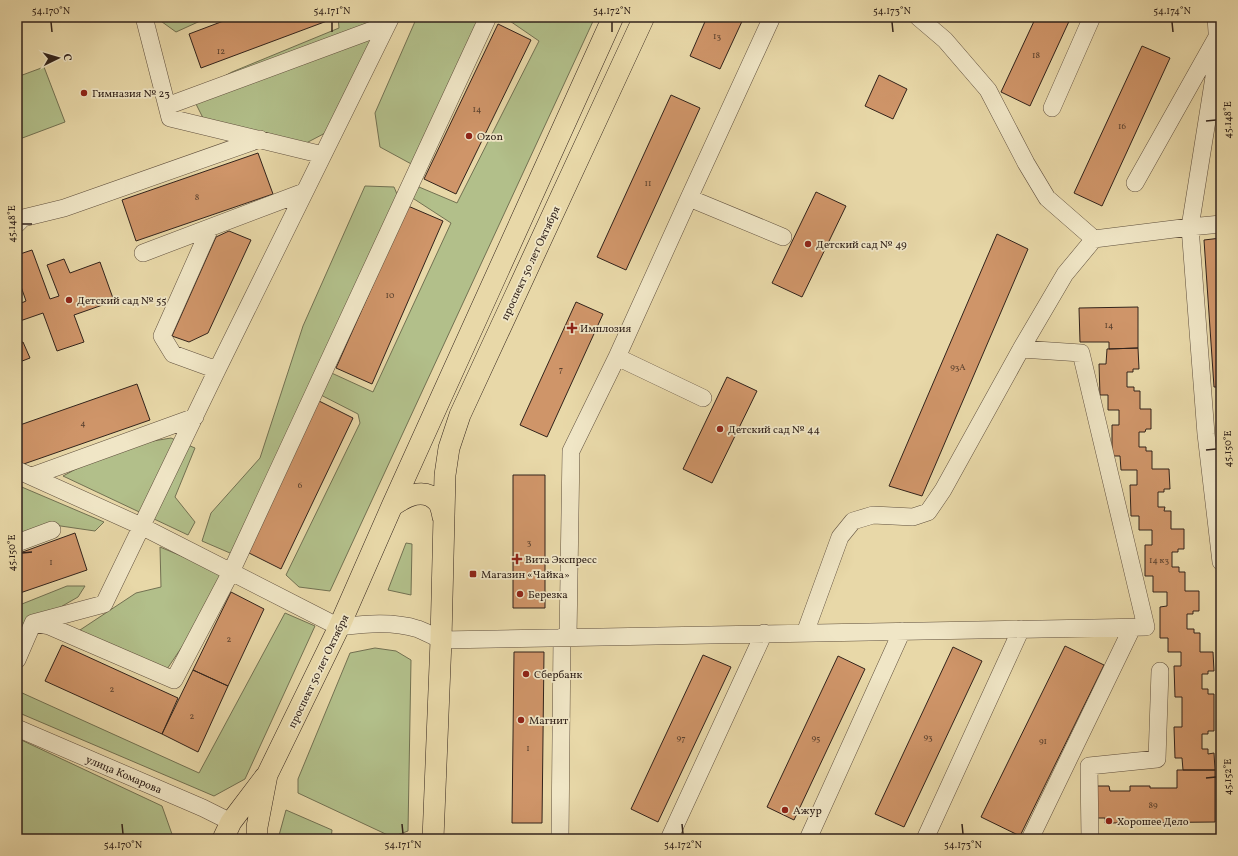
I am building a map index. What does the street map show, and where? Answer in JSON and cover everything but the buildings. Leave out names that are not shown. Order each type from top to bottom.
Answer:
[{"type":"main road","name":"проспект 50 лет Октября","points":[[257,839],[257,827],[267,775],[339,627],[392,506],[613,17]]},
{"type":"main road","name":"проспект 50 лет Октября","points":[[433,839],[441,640],[445,475],[449,448],[460,415],[644,17]]},
{"type":"main road","points":[[392,506],[407,496],[419,494],[430,496],[438,503],[444,517]]},
{"type":"main road","points":[[227,830],[267,775]]},
{"type":"street","points":[[144,17],[170,118],[323,155]]},
{"type":"street","points":[[33,622],[49,626],[174,680],[231,572],[488,17]]},
{"type":"street","points":[[560,839],[571,451],[617,357],[772,17]]},
{"type":"street","points":[[918,17],[945,40],[988,90],[1026,163],[1047,198],[1094,239]]},
{"type":"street","points":[[1052,108],[1092,17]]},
{"type":"street","points":[[1216,17],[1219,48],[1190,226],[1206,434],[1221,562]]},
{"type":"street","points":[[167,106],[388,21]]},
{"type":"street","points":[[33,622],[104,604],[388,21]]},
{"type":"street","points":[[1135,183],[1219,48]]},
{"type":"street","points":[[17,224],[23,218],[64,208],[260,139]]},
{"type":"street","points":[[142,253],[304,192]]},
{"type":"street","points":[[689,198],[783,237]]},
{"type":"street","points":[[805,633],[840,537],[853,521],[873,515],[913,517],[928,512],[943,490],[1021,349],[1065,274],[1094,239],[1190,226],[1221,224]]},
{"type":"street","points":[[210,228],[162,336],[173,354],[217,370]]},
{"type":"street","points":[[24,473],[142,526],[339,627],[373,623],[395,624],[417,629],[441,640],[1146,627],[1081,353],[1021,349]]},
{"type":"street","points":[[617,357],[702,398]]},
{"type":"street","points":[[24,473],[195,417]]},
{"type":"street","points":[[17,543],[52,530]]},
{"type":"street","points":[[17,660],[33,622]]},
{"type":"street","points":[[1030,839],[1132,628]]},
{"type":"street","points":[[925,839],[1021,629]]},
{"type":"street","points":[[808,839],[902,631]]},
{"type":"street","points":[[669,839],[764,634]]},
{"type":"street","points":[[1090,839],[1089,766],[1157,758],[1160,671]]},
{"type":"street","name":"улица Комарова","points":[[17,728],[202,808],[227,830]]},
{"type":"green space","points":[[158,17],[209,17],[176,32],[158,19]]},
{"type":"green space","points":[[338,17],[385,17],[329,131],[291,151],[204,120],[191,94],[232,72],[339,28]]},
{"type":"green space","points":[[417,17],[497,17],[415,166],[380,147],[375,113]]},
{"type":"green space","points":[[504,17],[595,17],[330,591],[299,587],[286,575],[360,423],[358,414],[315,392],[237,556],[202,541],[211,513],[260,458],[303,326],[365,186],[394,187],[400,201],[325,370],[373,392],[451,223],[411,197],[419,187],[457,203],[539,41]]},
{"type":"green space","points":[[44,67],[65,122],[17,140],[17,77]]},
{"type":"green space","points":[[171,438],[195,448],[175,497],[195,522],[188,535],[63,476],[117,447]]},
{"type":"green space","points":[[17,485],[104,522],[95,531],[47,524],[17,536]]},
{"type":"green space","points":[[406,543],[412,544],[411,595],[388,590]]},
{"type":"green space","points":[[160,547],[222,573],[196,626],[163,675],[115,651],[80,630],[136,593],[161,587]]},
{"type":"green space","points":[[67,586],[85,586],[78,597],[17,632],[17,606]]},
{"type":"green space","points":[[285,613],[315,626],[245,779],[214,796],[17,712],[17,701],[20,692],[199,773]]},
{"type":"green space","points":[[375,648],[396,651],[411,660],[408,831],[392,837],[298,793],[298,779],[350,653]]},
{"type":"green space","points":[[17,738],[162,806],[173,837],[176,839],[17,839]]},
{"type":"green space","points":[[286,810],[332,830],[331,839],[278,839]]},
{"type":"place","name":"Гимназия № 23","points":[[84,93]]},
{"type":"place","name":"Ozon","points":[[469,136]]},
{"type":"place","name":"Детский сад № 49","points":[[808,244]]},
{"type":"place","name":"Детский сад № 55","points":[[69,300]]},
{"type":"place","name":"Имплозия","points":[[572,328]]},
{"type":"place","name":"Детский сад № 44","points":[[720,429]]},
{"type":"place","name":"Вита Экспресс","points":[[517,559]]},
{"type":"place","name":"Магазин «Чайка»","points":[[473,574]]},
{"type":"place","name":"Березка","points":[[520,594]]},
{"type":"place","name":"Сбербанк","points":[[526,674]]},
{"type":"place","name":"Магнит","points":[[521,720]]},
{"type":"place","name":"Ажур","points":[[785,810]]},
{"type":"place","name":"Хорошее Дело","points":[[1109,821]]}]
